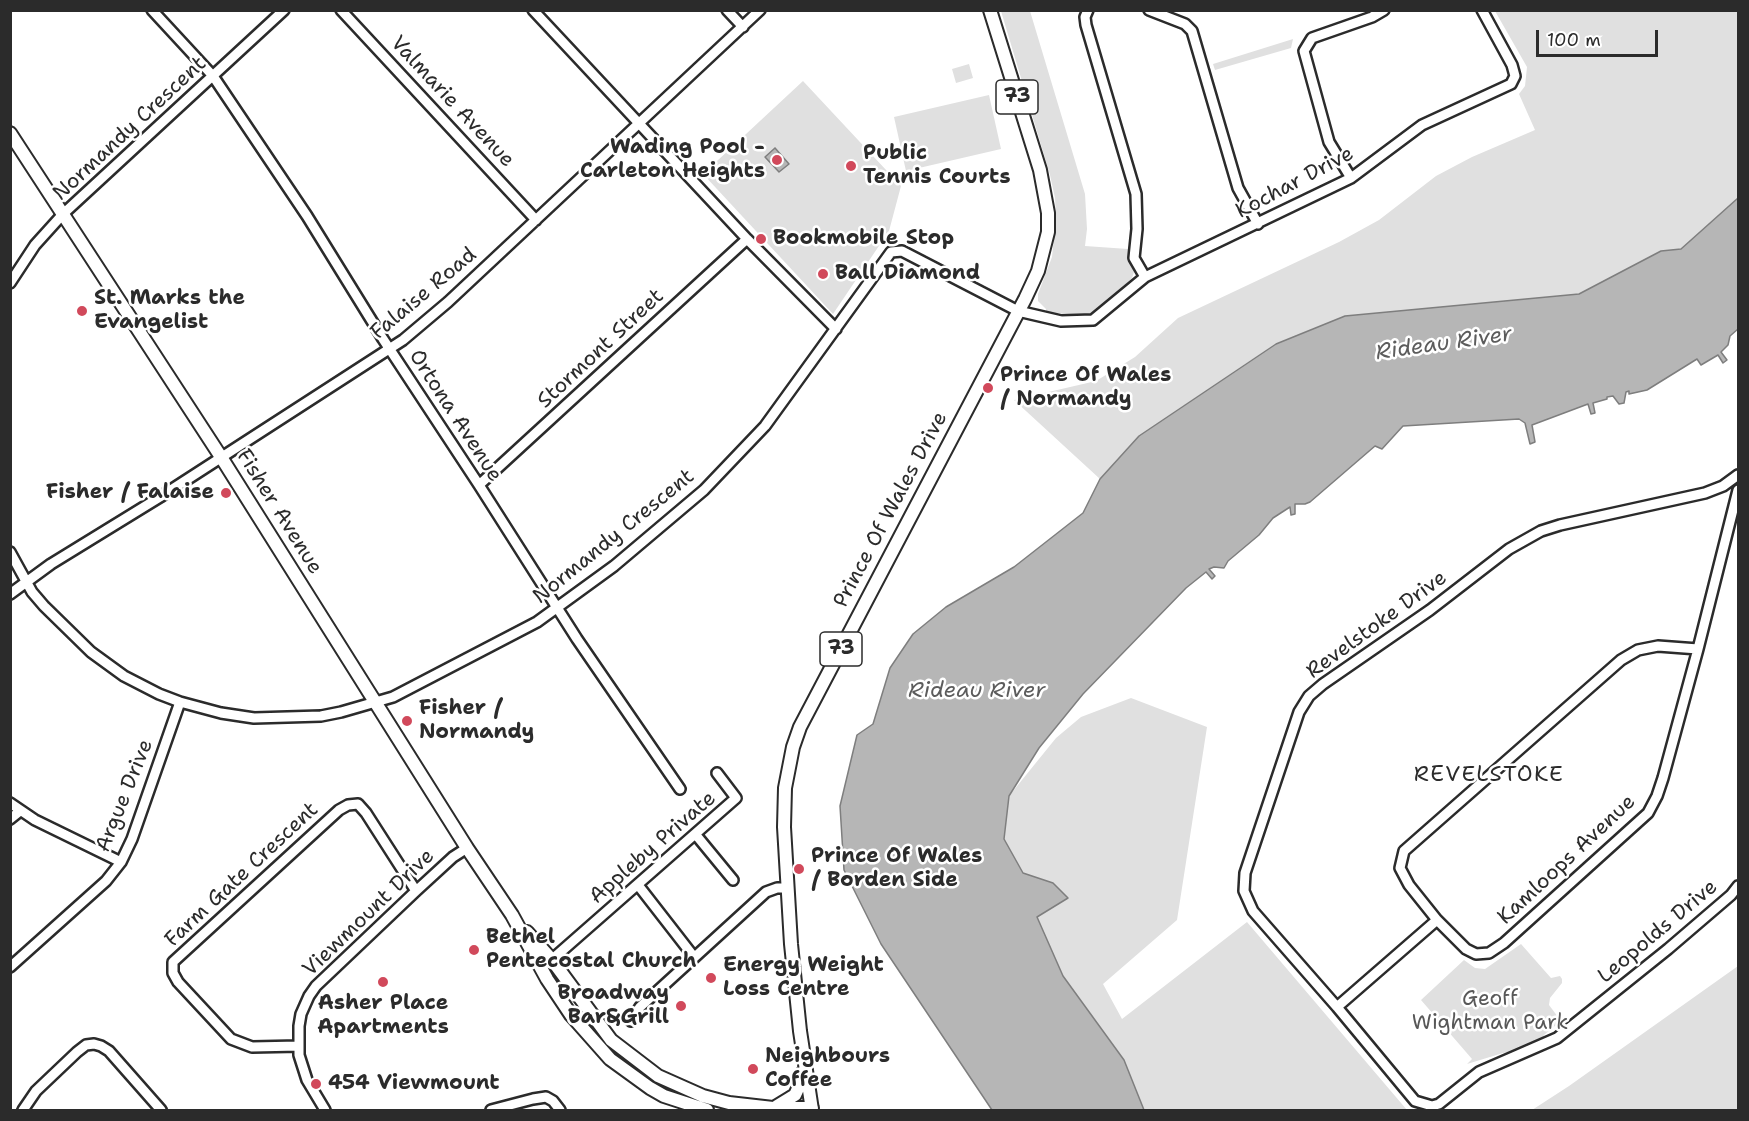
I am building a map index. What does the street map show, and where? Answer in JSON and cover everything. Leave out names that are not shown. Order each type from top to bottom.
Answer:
[{"type":"main road","name":"Prince Of Wales Drive","points":[[812,1109],[804,1064],[791,944],[784,827],[785,788],[800,727],[1018,311],[1038,271],[1048,232],[1048,213],[1040,170],[990,10]]},
{"type":"main road","name":"Fisher Avenue","points":[[10,133],[377,702],[467,848],[512,915],[541,968],[571,1015],[610,1059],[650,1088],[664,1096],[707,1110]]},
{"type":"main road","name":"Fisher Avenue","points":[[512,915],[552,960],[611,1040],[658,1076],[703,1096],[729,1103],[773,1108],[812,1109]]},
{"type":"main road","points":[[773,1108],[795,1095],[801,1082],[804,1064]]},
{"type":"main road","points":[[650,1088],[658,1076]]},
{"type":"street","name":"Ortona Avenue","points":[[152,10],[213,76],[307,216],[389,349],[577,639],[680,789]]},
{"type":"street","name":"Normandy Crescent","points":[[10,283],[35,245],[63,214],[284,10]]},
{"type":"street","name":"Valmarie Avenue","points":[[341,10],[536,220]]},
{"type":"street","points":[[533,10],[747,239],[836,329]]},
{"type":"street","points":[[727,10],[743,27]]},
{"type":"street","name":"Falaise Road","points":[[10,594],[26,581],[404,340],[448,302],[760,10]]},
{"type":"street","points":[[1088,10],[1085,17],[1086,24],[1136,194],[1137,230],[1134,258],[1145,277]]},
{"type":"street","points":[[1149,10],[1185,24],[1192,30],[1238,188],[1258,224]]},
{"type":"street","points":[[1351,178],[1329,142],[1304,58],[1304,51],[1311,38],[1363,21],[1384,10]]},
{"type":"street","name":"Kochar Drive","points":[[1018,311],[1048,320],[1072,322],[1093,320],[1145,277],[1351,178],[1422,125],[1512,84],[1515,76],[1512,65],[1482,10]]},
{"type":"street","name":"Stormont Street","points":[[479,485],[747,239]]},
{"type":"street","name":"Normandy Crescent","points":[[10,552],[26,581],[44,606],[91,652],[124,676],[159,694],[221,713],[254,718],[321,716],[394,696],[526,627],[614,566],[704,490],[765,426],[891,252],[896,250],[907,254],[1018,311]]},
{"type":"street","name":"Revelstoke Drive","points":[[1414,1101],[1337,1007],[1253,911],[1245,891],[1245,873],[1299,712],[1309,696],[1323,684],[1430,610],[1509,549],[1541,531],[1704,493],[1723,486],[1738,475]]},
{"type":"street","name":"Kamloops Avenue","points":[[1698,649],[1658,646],[1638,650],[1621,660],[1404,851],[1400,868],[1409,885],[1437,920],[1466,950],[1476,954],[1489,953],[1504,943],[1648,813],[1658,796],[1698,649],[1738,490]]},
{"type":"street","name":"Argue Drive","points":[[10,967],[106,881],[121,862],[132,839],[180,702]]},
{"type":"street","name":"Appleby Private","points":[[541,968],[736,798],[717,773]]},
{"type":"street","points":[[10,803],[20,811],[121,862]]},
{"type":"street","name":"Farm Gate Crescent","points":[[298,1046],[252,1047],[231,1039],[178,982],[173,973],[173,962],[339,810],[348,805],[358,804],[366,813],[416,891]]},
{"type":"street","points":[[10,819],[20,811]]},
{"type":"street","points":[[696,835],[733,880]]},
{"type":"street","name":"Viewmount Drive","points":[[325,1110],[301,1065],[298,1046],[301,1014],[316,986],[453,857],[467,848]]},
{"type":"street","points":[[638,885],[694,957]]},
{"type":"street","name":"Leopolds Drive","points":[[1414,1101],[1436,1106],[1479,1072],[1557,1038],[1668,949],[1731,895],[1738,886]]},
{"type":"street","points":[[631,1021],[640,1007],[766,892],[777,888],[788,888]]},
{"type":"street","points":[[1337,1007],[1437,920]]},
{"type":"street","points":[[23,1110],[36,1091],[69,1060],[86,1045],[94,1044],[109,1051],[162,1110]]},
{"type":"street","points":[[491,1110],[546,1097],[553,1101],[560,1110]]},
{"type":"green space","points":[[1001,11],[1030,11],[1085,194],[1087,229],[1085,246],[1128,249],[1134,272],[1132,278],[1102,307],[1092,313],[1079,315],[1046,312],[1038,301],[1038,294],[1052,257],[1056,217],[1055,198]]},
{"type":"green space","points":[[1495,11],[1738,11],[1738,198],[1681,249],[1661,251],[1579,294],[1345,316],[1275,344],[1139,436],[1100,479],[1014,400],[1096,381],[1135,357],[1178,318],[1339,242],[1379,220],[1436,176],[1472,157],[1535,130],[1519,94],[1525,86],[1527,67]]},
{"type":"green space","points":[[1293,39],[1291,48],[1215,70],[1213,64]]},
{"type":"green space","points":[[969,64],[973,78],[956,83],[952,69]]},
{"type":"green space","points":[[803,81],[901,186],[889,231],[833,314],[703,174]]},
{"type":"green space","points":[[989,95],[1001,149],[906,171],[894,117]]},
{"type":"green space","points":[[1131,698],[1207,727],[1177,920],[1103,984],[1122,1019],[1247,922],[1407,1110],[1144,1110],[1124,1060],[1063,976],[1036,917],[1068,898],[1053,883],[1023,873],[1004,839],[1009,796],[1056,738],[1081,717]]},
{"type":"green space","name":"Geoff Wightman Park","points":[[1521,944],[1551,978],[1560,976],[1562,979],[1562,983],[1550,998],[1549,1005],[1561,1021],[1544,1035],[1540,1043],[1523,1050],[1503,1053],[1467,1064],[1472,1059],[1421,1000],[1464,960],[1475,968],[1485,969]]},
{"type":"green space","points":[[1738,966],[1738,1110],[1532,1110],[1569,1086]]},
{"type":"water","name":"Wading Pool - Carleton Heights","points":[[775,148],[789,164],[779,172],[765,157]]},
{"type":"water","name":"Rideau River","points":[[1738,198],[1738,329],[1730,336],[1728,345],[1721,352],[1727,360],[1723,363],[1718,355],[1701,365],[1697,359],[1647,390],[1629,394],[1629,391],[1626,392],[1624,403],[1619,404],[1613,396],[1607,397],[1607,399],[1593,403],[1595,413],[1591,414],[1588,404],[1532,425],[1535,442],[1530,444],[1525,423],[1519,419],[1403,426],[1382,449],[1375,446],[1310,502],[1295,504],[1295,514],[1291,515],[1290,507],[1273,518],[1259,535],[1228,561],[1224,568],[1209,569],[1215,576],[1212,579],[1206,572],[1186,588],[1083,694],[1039,748],[1009,796],[1004,839],[1023,873],[1053,883],[1068,898],[1037,917],[1063,976],[1124,1060],[1144,1110],[992,1110],[881,944],[844,870],[840,806],[857,735],[873,724],[890,668],[913,634],[946,607],[1014,567],[1083,513],[1100,479],[1139,436],[1276,344],[1345,316],[1579,294],[1661,251],[1681,249]]},
{"type":"place","name":"Wading Pool - Carleton Heights","points":[[777,160]]},
{"type":"place","name":"Public Tennis Courts","points":[[851,166]]},
{"type":"place","name":"Bookmobile Stop","points":[[761,239]]},
{"type":"place","name":"Ball Diamond","points":[[823,274]]},
{"type":"place","name":"St. Marks the Evangelist","points":[[82,311]]},
{"type":"place","name":"Prince Of Wales / Normandy","points":[[988,388]]},
{"type":"place","name":"Fisher / Falaise","points":[[226,493]]},
{"type":"place","name":"Fisher / Normandy","points":[[407,721]]},
{"type":"place","name":"Prince Of Wales / Borden Side","points":[[799,869]]},
{"type":"place","name":"Bethel Pentecostal Church","points":[[474,950]]},
{"type":"place","name":"Energy Weight Loss Centre","points":[[711,978]]},
{"type":"place","name":"Asher Place Apartments","points":[[383,982]]},
{"type":"place","name":"Broadway Bar&Grill","points":[[681,1006]]},
{"type":"place","name":"Neighbours Coffee","points":[[753,1069]]},
{"type":"place","name":"454 Viewmount","points":[[316,1084]]},
{"type":"district","name":"REVELSTOKE","points":[[1489,775]]}]
